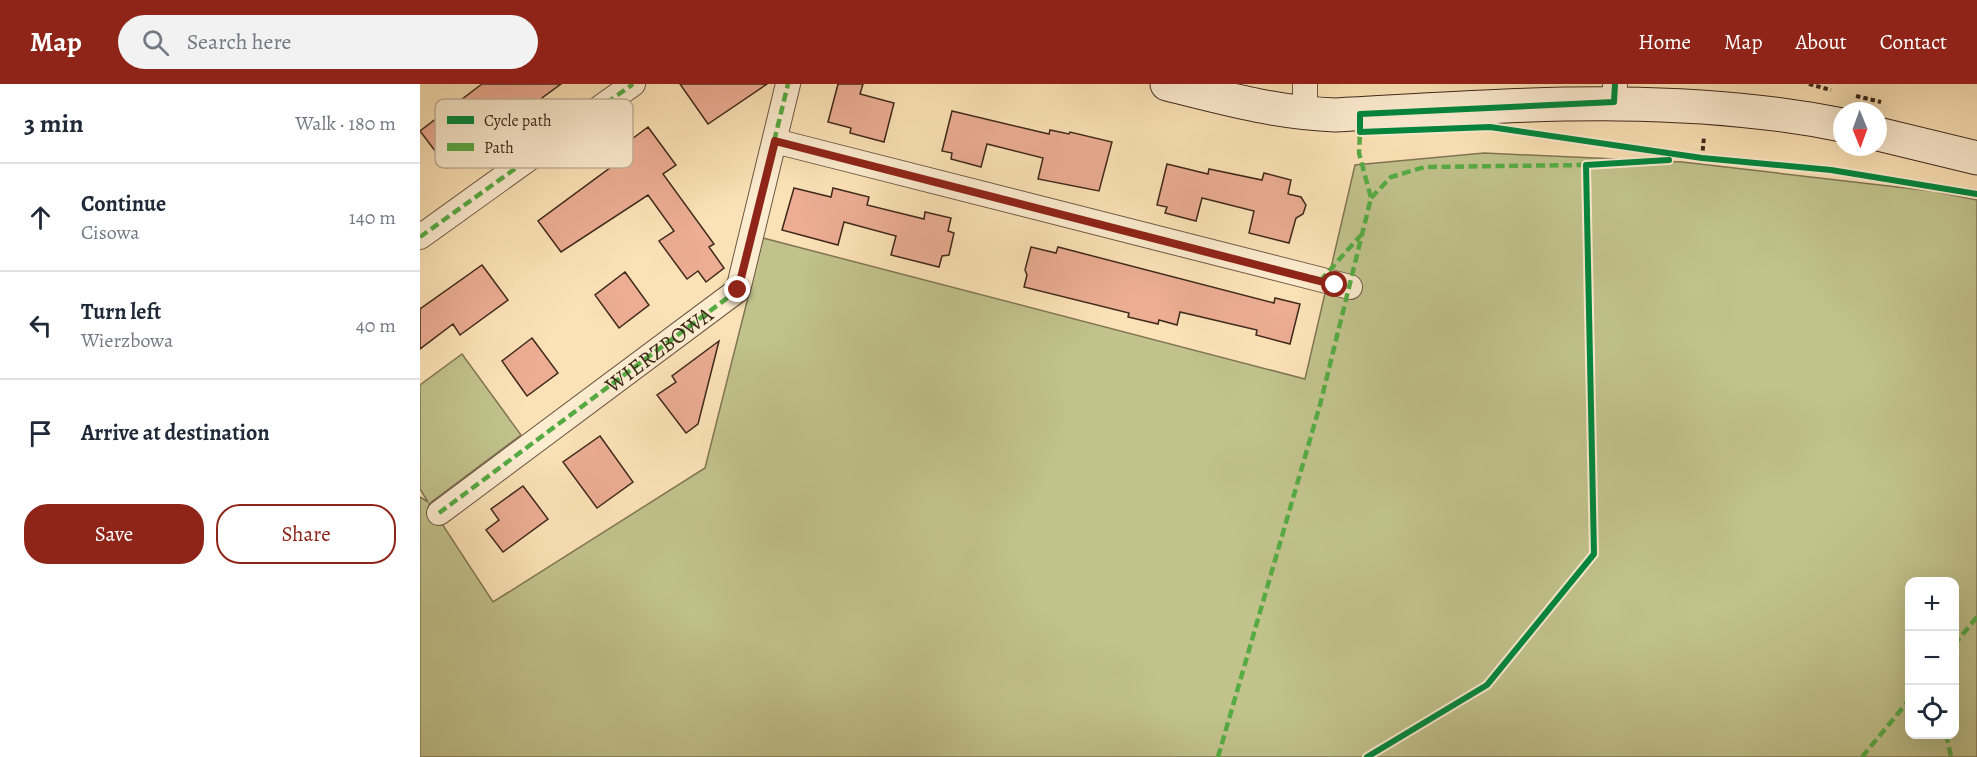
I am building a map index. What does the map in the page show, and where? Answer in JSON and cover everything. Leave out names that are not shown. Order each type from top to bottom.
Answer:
[{"type":"street","points":[[612,99],[633,84]]},
{"type":"street","name":"WIERZBOWA","points":[[439,513],[738,290],[788,84]]},
{"type":"street","points":[[1167,84],[1262,108],[1305,99],[1335,116],[1614,93],[1833,124]]},
{"type":"street","points":[[1887,136],[1977,158]]},
{"type":"street","points":[[775,141],[1350,287]]},
{"type":"street","points":[[420,237],[516,168]]},
{"type":"path","points":[[1690,156],[1714,159]]},
{"type":"green space","points":[[1484,153],[1682,162],[1932,191],[1977,200],[1977,757],[420,757],[420,497],[428,502],[420,489],[420,385],[462,354],[521,435],[429,504],[493,602],[705,468],[763,238],[1305,379],[1355,165]]},
{"type":"building","points":[[482,84],[561,84],[543,99],[462,99]]},
{"type":"building","points":[[680,84],[767,84],[708,124]]},
{"type":"building","points":[[838,84],[863,84],[860,94],[894,103],[884,142],[850,133],[851,128],[828,122]]},
{"type":"building","points":[[952,111],[1049,134],[1050,130],[1069,134],[1070,132],[1112,142],[1099,191],[1038,179],[1043,158],[987,144],[981,167],[951,159],[952,153],[942,151]]},
{"type":"building","points":[[435,120],[435,151],[420,131]]},
{"type":"building","points":[[648,127],[676,165],[663,174],[714,244],[709,247],[724,268],[706,282],[698,271],[687,279],[659,241],[674,231],[648,195],[561,252],[538,221],[610,168],[633,168],[633,138]]},
{"type":"building","points":[[1167,164],[1208,174],[1209,169],[1262,180],[1264,173],[1291,180],[1288,194],[1301,197],[1306,205],[1303,214],[1296,218],[1289,243],[1249,233],[1254,211],[1202,198],[1196,221],[1165,213],[1167,207],[1157,205]]},
{"type":"building","points":[[794,188],[831,197],[833,188],[869,197],[867,205],[924,219],[925,212],[951,218],[948,231],[954,233],[949,255],[942,256],[939,267],[891,255],[896,236],[844,222],[838,245],[782,230]]},
{"type":"building","points":[[1031,247],[1056,253],[1058,247],[1274,303],[1275,298],[1300,304],[1290,344],[1256,335],[1257,330],[1180,312],[1177,325],[1159,320],[1158,324],[1128,317],[1129,313],[1024,287],[1027,275],[1025,270]]},
{"type":"building","points":[[482,265],[508,300],[460,335],[453,324],[420,349],[420,309]]},
{"type":"building","points":[[625,272],[649,305],[619,328],[595,295]]},
{"type":"building","points":[[532,338],[558,373],[527,396],[502,361]]},
{"type":"building","points":[[719,341],[698,424],[686,433],[657,395],[676,382],[672,376]]},
{"type":"building","points":[[600,436],[633,482],[597,508],[563,462]]},
{"type":"building","points":[[523,486],[548,519],[503,552],[486,530],[499,520],[491,509]]},
{"type":"marked path","points":[[612,99],[633,84]]},
{"type":"marked path","points":[[439,513],[738,290],[788,84]]},
{"type":"marked path","points":[[1218,757],[1320,405],[1371,198],[1359,153],[1360,132]]},
{"type":"marked path","points":[[775,141],[1350,287]]},
{"type":"marked path","points":[[1371,198],[1391,177],[1425,167],[1586,165]]},
{"type":"marked path","points":[[420,237],[516,168]]},
{"type":"marked path","points":[[1320,281],[1361,235]]},
{"type":"marked path","points":[[1959,639],[1977,617]]},
{"type":"marked path","points":[[1862,757],[1905,705]]},
{"type":"marked path","points":[[1947,739],[1951,757]]},
{"type":"cycle path","points":[[1615,84],[1614,102],[1360,114],[1360,132],[1490,127],[1702,158],[1831,170],[1977,194]]},
{"type":"cycle path","points":[[1367,757],[1487,685],[1594,554],[1586,165],[1669,160]]},
{"type":"route","points":[[738,290],[775,141],[1335,285]]}]
